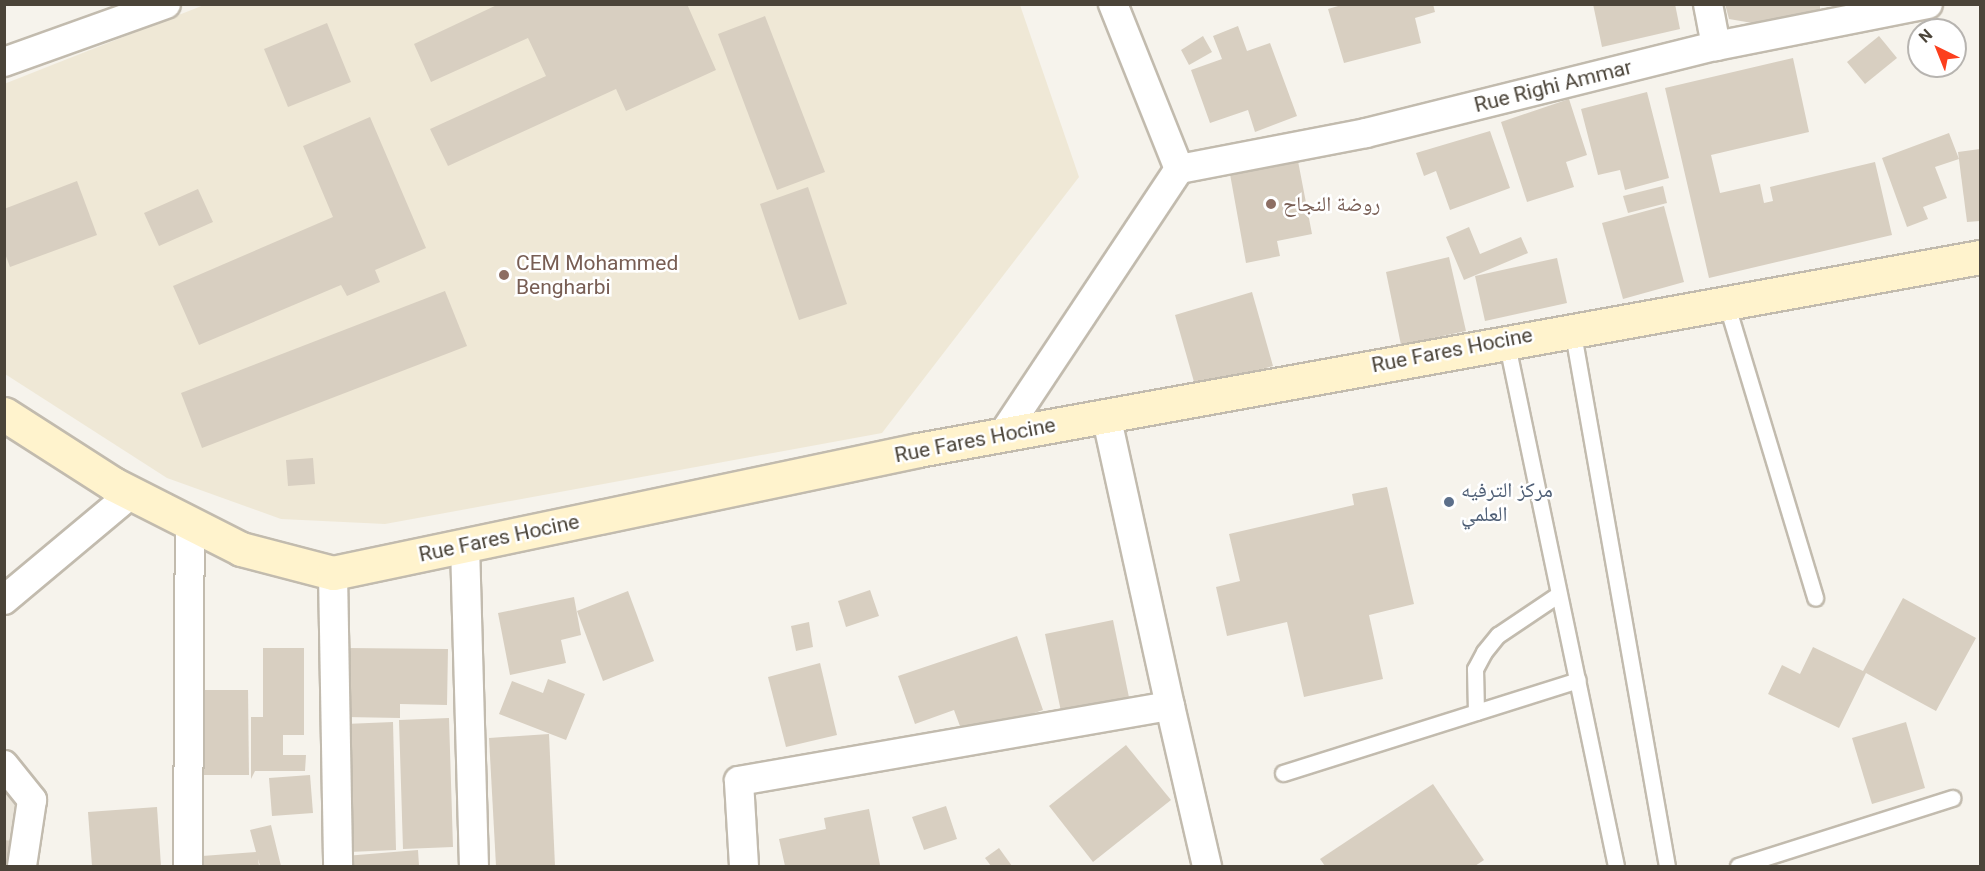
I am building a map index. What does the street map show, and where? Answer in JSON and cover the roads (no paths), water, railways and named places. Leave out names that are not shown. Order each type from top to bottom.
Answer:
[{"type":"street","points":[[4,62],[166,4]]},
{"type":"street","points":[[1003,434],[1179,169],[1113,4]]},
{"type":"street","points":[[1708,4],[1716,45]]},
{"type":"street","name":"Rue Righi Ammar","points":[[1179,169],[1366,133],[1716,45],[1928,4]]},
{"type":"street","name":"Rue Fares Hocine","points":[[4,414],[132,493],[241,549],[333,573],[1003,434],[1725,299],[1980,257]]},
{"type":"street","points":[[1106,416],[1206,867]]},
{"type":"street","points":[[4,600],[132,493]]},
{"type":"street","points":[[188,867],[190,523]]},
{"type":"street","points":[[465,545],[474,867]]},
{"type":"street","points":[[333,573],[338,867]]},
{"type":"street","points":[[744,867],[739,781],[1170,706]]},
{"type":"street","points":[[4,765],[32,800],[22,867]]},
{"type":"lane","points":[[1725,299],[1815,598]]},
{"type":"lane","points":[[1572,328],[1667,867]]},
{"type":"lane","points":[[1506,340],[1616,867]]},
{"type":"lane","points":[[1476,712],[1475,669],[1484,652],[1498,635],[1559,594]]},
{"type":"lane","points":[[1282,773],[1578,680]]},
{"type":"lane","points":[[1738,867],[1952,798]]},
{"type":"place","name":"روضة النجاح","points":[[1271,204]]},
{"type":"place","name":"CEM Mohammed Bengharbi","points":[[504,275]]},
{"type":"place","name":"مركز الترفيه العلمي","points":[[1449,502]]}]
